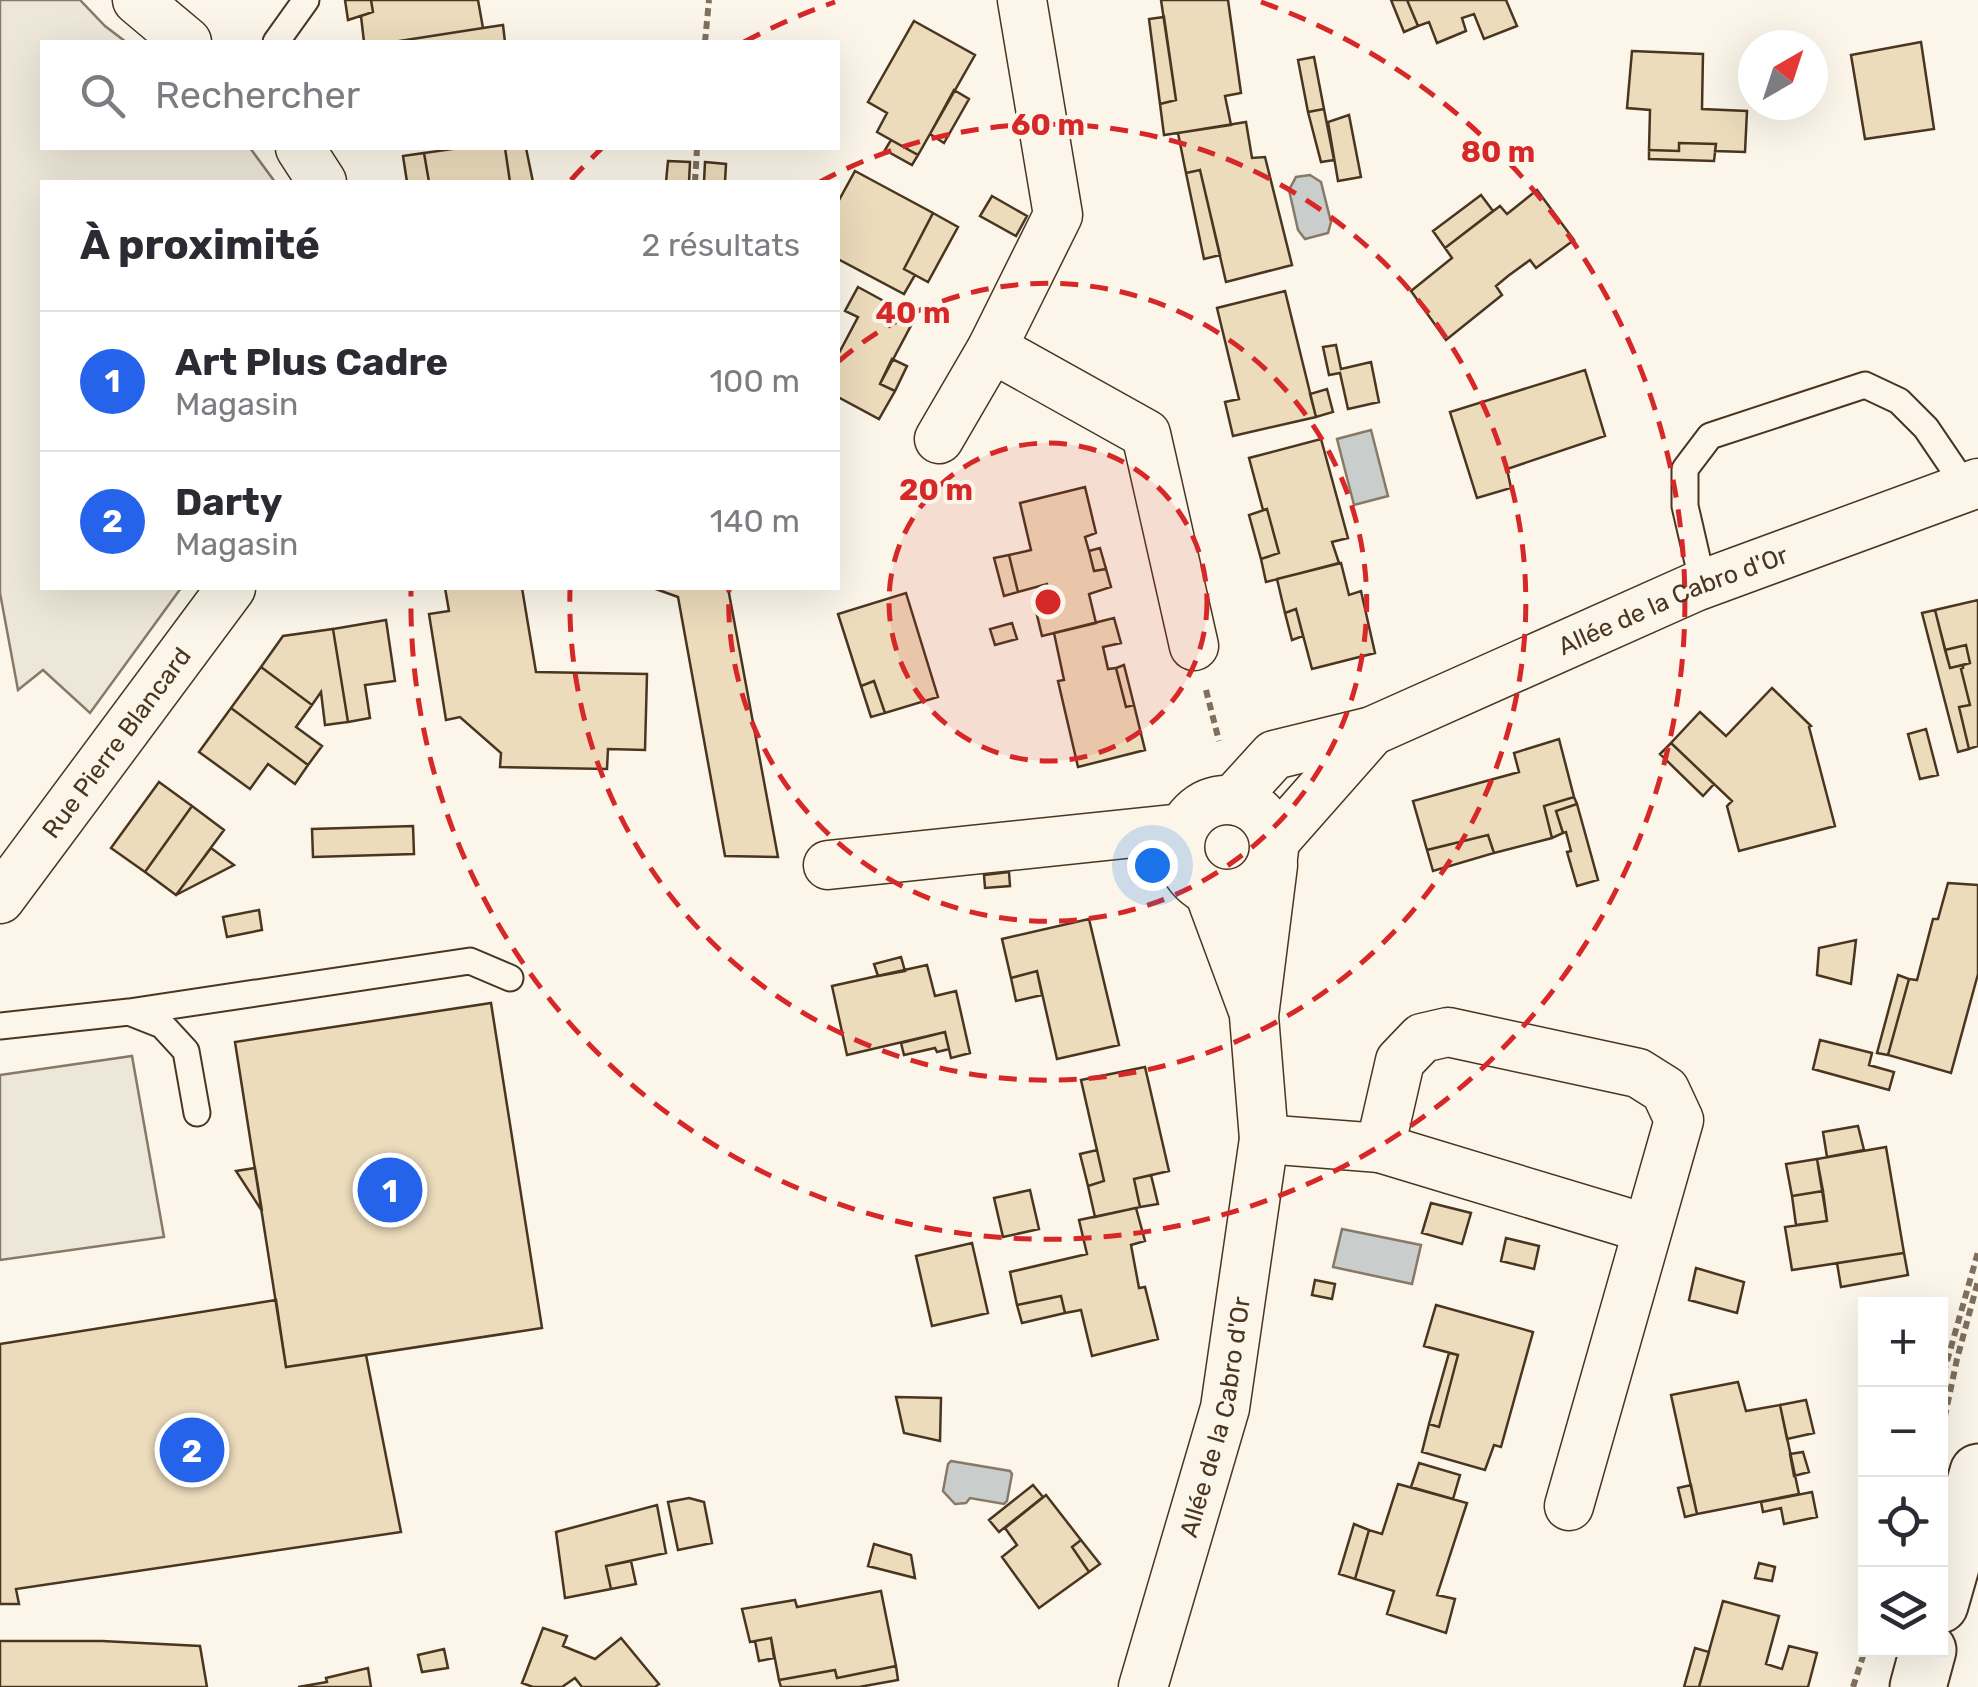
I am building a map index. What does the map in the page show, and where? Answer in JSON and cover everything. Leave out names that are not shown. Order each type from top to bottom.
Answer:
[{"type":"street","points":[[137,0],[185,40]]},
{"type":"street","points":[[939,439],[992,348],[1058,215],[1022,0]]},
{"type":"street","points":[[301,150],[321,180]]},
{"type":"street","points":[[992,348],[1146,434],[1194,646]]},
{"type":"street","name":"Allée de la Cabro d'Or","points":[[1209,810],[1274,755],[1372,731],[1703,584],[1972,485]]},
{"type":"street","name":"Rue Pierre Blancard","points":[[0,899],[230,590]]},
{"type":"street","name":"Allée de la Cabro d'Or","points":[[1143,1687],[1224,1408],[1264,1139],[1254,1016],[1274,853],[1372,731]]},
{"type":"street","points":[[828,864],[1209,810],[1252,806],[1268,821],[1274,853],[1258,886],[1234,895],[1209,892],[1188,877],[1179,853],[1209,810]]},
{"type":"street","name":"Allée de la Cabro d'Or","points":[[1209,892],[1254,1016]]},
{"type":"street","points":[[1380,1148],[1400,1061],[1422,1038],[1448,1032],[1638,1074],[1666,1090],[1679,1120],[1568,1506]]},
{"type":"street","points":[[1264,1139],[1380,1148],[1648,1230]]},
{"type":"street","points":[[1948,1576],[1978,1472]]},
{"type":"street","points":[[1918,1687],[1926,1657]]},
{"type":"lane","points":[[277,40],[306,0]]},
{"type":"lane","points":[[1703,584],[1685,506],[1685,470],[1710,436],[1865,385],[1899,400],[1972,485]]},
{"type":"lane","points":[[0,1026],[129,1012],[470,961],[510,978]]},
{"type":"lane","points":[[129,1012],[162,1024],[186,1051],[197,1113]]},
{"type":"path","points":[[706,40],[709,0]]},
{"type":"path","points":[[695,180],[698,150]]},
{"type":"path","points":[[1194,646],[1223,758],[1209,810]]},
{"type":"path","points":[[1948,1358],[1978,1252]]},
{"type":"path","points":[[1948,1399],[1978,1281]]},
{"type":"path","points":[[1854,1687],[1863,1657]]},
{"type":"shaded area","points":[[0,0],[80,0],[123,40],[40,40],[40,150],[251,150],[274,180],[40,180],[40,590],[180,590],[90,713],[43,670],[18,690],[0,593]]},
{"type":"shaded area","points":[[1310,175],[1321,182],[1331,222],[1328,233],[1305,239],[1298,230],[1289,190],[1296,177]]},
{"type":"shaded area","points":[[1371,430],[1388,496],[1354,505],[1337,439]]},
{"type":"shaded area","points":[[132,1056],[164,1237],[0,1260],[0,1075]]},
{"type":"shaded area","points":[[1342,1229],[1421,1245],[1412,1284],[1333,1267]]},
{"type":"shaded area","points":[[951,1461],[1010,1471],[1007,1501],[1004,1504],[970,1498],[966,1503],[955,1504],[943,1491]]},
{"type":"building","points":[[345,0],[371,0],[373,12],[348,20]]},
{"type":"building","points":[[371,0],[478,0],[483,28],[406,40],[364,40],[361,16],[373,12]]},
{"type":"building","points":[[1161,0],[1228,0],[1241,93],[1225,96],[1231,125],[1164,135],[1160,104],[1176,100]]},
{"type":"building","points":[[1391,0],[1407,0],[1418,26],[1404,32]]},
{"type":"building","points":[[1407,0],[1506,0],[1517,26],[1484,39],[1474,14],[1462,18],[1466,31],[1437,43],[1429,22],[1418,26]]},
{"type":"building","points":[[1164,17],[1176,100],[1160,104],[1149,19]]},
{"type":"building","points":[[914,21],[975,55],[918,155],[877,132],[887,113],[868,102]]},
{"type":"building","points":[[503,25],[505,40],[406,40]]},
{"type":"building","points":[[1921,42],[1934,129],[1865,139],[1851,55]]},
{"type":"building","points":[[1632,51],[1703,54],[1702,109],[1738,111],[1738,120],[1747,120],[1745,152],[1715,151],[1716,144],[1679,143],[1679,151],[1649,150],[1650,110],[1627,108]]},
{"type":"building","points":[[1314,57],[1324,109],[1308,112],[1298,60]]},
{"type":"building","points":[[954,90],[969,99],[944,143],[930,134]]},
{"type":"building","points":[[1324,109],[1334,160],[1321,162],[1308,112]]},
{"type":"building","points":[[1349,115],[1361,177],[1338,181],[1328,122]]},
{"type":"building","points":[[1246,122],[1252,158],[1265,157],[1292,265],[1226,282],[1200,170],[1186,173],[1178,133]]},
{"type":"building","points":[[891,140],[918,155],[912,165],[885,150]]},
{"type":"building","points":[[1679,143],[1716,144],[1714,161],[1649,159],[1649,150],[1679,151]]},
{"type":"building","points":[[505,150],[510,180],[429,180],[424,153]]},
{"type":"building","points":[[505,150],[526,150],[533,180],[510,180]]},
{"type":"building","points":[[424,153],[429,180],[407,180],[403,156]]},
{"type":"building","points":[[668,161],[690,162],[689,180],[666,180]]},
{"type":"building","points":[[705,162],[726,164],[725,180],[704,180]]},
{"type":"building","points":[[1200,170],[1220,255],[1204,259],[1186,173]]},
{"type":"building","points":[[855,171],[933,213],[904,269],[915,275],[904,294],[840,260],[840,198]]},
{"type":"building","points":[[1537,190],[1574,240],[1536,268],[1530,260],[1508,276],[1496,286],[1502,295],[1446,340],[1411,291],[1452,258],[1445,248],[1500,206],[1507,214]]},
{"type":"building","points":[[1481,195],[1493,211],[1445,248],[1433,231]]},
{"type":"building","points":[[992,196],[1027,216],[1016,236],[980,216]]},
{"type":"building","points":[[933,213],[958,227],[928,282],[904,269]]},
{"type":"building","points":[[858,287],[915,318],[880,384],[895,391],[879,419],[840,398],[840,351],[858,317],[845,311]]},
{"type":"building","points":[[1285,291],[1316,417],[1233,436],[1225,402],[1239,399],[1217,308]]},
{"type":"building","points":[[1336,345],[1341,369],[1371,362],[1379,402],[1348,409],[1340,373],[1329,375],[1323,347]]},
{"type":"building","points":[[892,359],[907,366],[895,391],[880,384]]},
{"type":"building","points":[[1585,370],[1605,436],[1507,469],[1511,488],[1477,498],[1450,412]]},
{"type":"building","points":[[1327,389],[1333,412],[1316,417],[1310,394]]},
{"type":"building","points":[[1321,439],[1348,538],[1332,542],[1339,563],[1266,582],[1261,559],[1279,553],[1249,458]]},
{"type":"building","points":[[1085,487],[1096,533],[1085,537],[1094,571],[1106,569],[1111,587],[1089,594],[1096,623],[1042,636],[1036,611],[1053,606],[1047,584],[1018,592],[1009,555],[1031,550],[1020,503]]},
{"type":"building","points":[[1267,509],[1279,553],[1261,559],[1249,515]]},
{"type":"building","points":[[1100,548],[1106,569],[1094,571],[1089,551]]},
{"type":"building","points":[[1009,555],[1018,592],[1004,596],[994,558]]},
{"type":"building","points":[[1341,563],[1349,595],[1361,591],[1375,653],[1312,669],[1296,609],[1285,613],[1277,579]]},
{"type":"building","points":[[445,590],[522,590],[536,672],[647,674],[645,750],[608,749],[607,769],[500,767],[501,753],[460,717],[446,720],[429,614],[449,611]]},
{"type":"building","points":[[659,590],[728,590],[778,857],[725,856],[678,597]]},
{"type":"building","points":[[906,593],[938,697],[885,713],[874,681],[861,686],[838,614]]},
{"type":"building","points":[[1978,600],[1978,746],[1969,749],[1959,707],[1970,705],[1961,669],[1970,663],[1966,645],[1945,650],[1935,610]]},
{"type":"building","points":[[1296,609],[1303,636],[1292,640],[1285,613]]},
{"type":"building","points":[[1935,610],[1950,668],[1963,665],[1970,705],[1959,707],[1969,749],[1958,752],[1922,613]]},
{"type":"building","points":[[1114,618],[1121,643],[1103,647],[1108,669],[1116,668],[1126,707],[1134,705],[1145,750],[1078,767],[1058,681],[1064,680],[1054,633]]},
{"type":"building","points":[[386,620],[395,681],[365,685],[370,718],[348,722],[333,629]]},
{"type":"building","points":[[1012,623],[1017,639],[995,645],[990,629]]},
{"type":"building","points":[[333,629],[348,722],[325,725],[321,692],[312,705],[261,667],[283,636]]},
{"type":"building","points":[[1966,645],[1970,663],[1950,668],[1945,650]]},
{"type":"building","points":[[1124,665],[1134,705],[1126,707],[1116,668]]},
{"type":"building","points":[[261,667],[312,705],[296,727],[322,746],[308,765],[231,708]]},
{"type":"building","points":[[874,681],[885,713],[871,717],[861,686]]},
{"type":"building","points":[[1772,688],[1811,726],[1835,826],[1739,851],[1727,806],[1732,801],[1671,743],[1700,712],[1726,736]]},
{"type":"building","points":[[231,708],[308,765],[295,784],[268,764],[250,789],[199,752]]},
{"type":"building","points":[[1926,729],[1938,775],[1920,779],[1908,734]]},
{"type":"building","points":[[1559,739],[1574,797],[1544,806],[1552,838],[1494,853],[1488,835],[1427,850],[1413,801],[1519,772],[1514,753]]},
{"type":"building","points":[[1671,743],[1714,784],[1703,796],[1660,754]]},
{"type":"building","points":[[159,782],[192,806],[145,872],[111,848]]},
{"type":"building","points":[[1574,797],[1577,804],[1556,811],[1563,833],[1552,838],[1544,806]]},
{"type":"building","points":[[1577,804],[1598,880],[1577,886],[1567,852],[1571,851],[1566,832],[1563,833],[1556,811]]},
{"type":"building","points":[[192,806],[224,830],[176,895],[145,872]]},
{"type":"building","points":[[413,826],[414,854],[313,857],[312,829]]},
{"type":"building","points":[[1488,835],[1494,853],[1433,871],[1427,850]]},
{"type":"building","points":[[211,848],[234,865],[176,895]]},
{"type":"building","points":[[1009,872],[1010,886],[985,888],[984,875]]},
{"type":"building","points":[[1948,883],[1978,885],[1978,974],[1951,1073],[1888,1055],[1909,979],[1917,980],[1933,919],[1938,919]]},
{"type":"building","points":[[259,910],[262,930],[227,937],[223,917]]},
{"type":"building","points":[[1089,919],[1119,1045],[1057,1059],[1037,971],[1011,978],[1002,939]]},
{"type":"building","points":[[1856,940],[1851,984],[1817,975],[1819,948]]},
{"type":"building","points":[[901,957],[905,971],[878,976],[874,964]]},
{"type":"building","points":[[927,965],[935,996],[956,991],[970,1053],[951,1058],[945,1032],[847,1055],[832,986]]},
{"type":"building","points":[[1037,971],[1042,995],[1016,1001],[1011,978]]},
{"type":"building","points":[[1898,975],[1909,979],[1888,1055],[1877,1053]]},
{"type":"building","points":[[491,1003],[542,1328],[286,1367],[235,1042]]},
{"type":"building","points":[[945,1032],[949,1049],[904,1055],[901,1043]]},
{"type":"building","points":[[1820,1040],[1872,1053],[1869,1065],[1894,1072],[1889,1090],[1813,1069]]},
{"type":"building","points":[[1145,1067],[1169,1171],[1134,1179],[1140,1207],[1095,1217],[1088,1186],[1104,1181],[1081,1080]]},
{"type":"building","points":[[1858,1126],[1864,1150],[1827,1157],[1823,1132]]},
{"type":"building","points":[[1886,1147],[1904,1253],[1792,1270],[1785,1227],[1827,1221],[1817,1159]]},
{"type":"building","points":[[1097,1150],[1104,1181],[1088,1186],[1080,1154]]},
{"type":"building","points":[[1817,1159],[1823,1191],[1792,1196],[1786,1164]]},
{"type":"building","points":[[255,1168],[262,1211],[236,1171]]},
{"type":"building","points":[[1151,1175],[1158,1204],[1140,1207],[1134,1179]]},
{"type":"building","points":[[1030,1190],[1039,1229],[1003,1237],[994,1198]]},
{"type":"building","points":[[1823,1191],[1827,1221],[1796,1225],[1792,1196]]},
{"type":"building","points":[[1431,1203],[1471,1213],[1462,1244],[1422,1233]]},
{"type":"building","points":[[1136,1208],[1145,1241],[1131,1245],[1139,1288],[1145,1287],[1158,1339],[1092,1356],[1081,1310],[1065,1313],[1061,1296],[1017,1305],[1010,1272],[1087,1254],[1079,1220]]},
{"type":"building","points":[[1506,1238],[1539,1246],[1534,1269],[1501,1261]]},
{"type":"building","points":[[972,1243],[988,1313],[932,1326],[916,1256]]},
{"type":"building","points":[[1904,1253],[1908,1275],[1841,1287],[1837,1263]]},
{"type":"building","points":[[1696,1268],[1744,1282],[1737,1313],[1689,1300]]},
{"type":"building","points":[[1315,1280],[1335,1284],[1332,1299],[1312,1295]]},
{"type":"building","points":[[1061,1296],[1065,1313],[1022,1323],[1017,1305]]},
{"type":"building","points":[[276,1300],[286,1367],[366,1355],[401,1532],[16,1589],[19,1604],[0,1604],[0,1344]]},
{"type":"building","points":[[1436,1305],[1533,1332],[1501,1447],[1494,1445],[1485,1470],[1422,1452],[1429,1424],[1439,1427],[1458,1355],[1424,1346]]},
{"type":"building","points":[[1449,1353],[1458,1355],[1439,1427],[1429,1424]]},
{"type":"building","points":[[1738,1382],[1746,1411],[1780,1405],[1799,1494],[1697,1514],[1671,1395]]},
{"type":"building","points":[[896,1397],[941,1398],[940,1441],[904,1433]]},
{"type":"building","points":[[1806,1400],[1814,1433],[1787,1439],[1780,1405]]},
{"type":"building","points":[[1803,1452],[1809,1472],[1794,1476],[1790,1454]]},
{"type":"building","points":[[1419,1463],[1460,1475],[1453,1499],[1411,1487]]},
{"type":"building","points":[[1398,1484],[1467,1503],[1437,1595],[1455,1599],[1446,1633],[1387,1614],[1394,1591],[1355,1579],[1369,1530],[1382,1534]]},
{"type":"building","points":[[1033,1485],[1043,1497],[999,1532],[989,1520]]},
{"type":"building","points":[[1691,1485],[1697,1514],[1685,1517],[1678,1488]]},
{"type":"building","points":[[1812,1492],[1817,1517],[1784,1524],[1781,1508],[1763,1512],[1761,1502]]},
{"type":"building","points":[[1046,1495],[1081,1540],[1072,1547],[1089,1572],[1039,1608],[1002,1557],[1017,1545],[1005,1528]]},
{"type":"building","points":[[689,1498],[704,1502],[712,1543],[678,1550],[668,1502]]},
{"type":"building","points":[[657,1505],[666,1553],[606,1566],[611,1589],[565,1598],[556,1532]]},
{"type":"building","points":[[1354,1524],[1369,1530],[1355,1579],[1339,1574]]},
{"type":"building","points":[[1081,1540],[1100,1564],[1089,1572],[1072,1547]]},
{"type":"building","points":[[874,1544],[911,1555],[915,1578],[868,1566]]},
{"type":"building","points":[[631,1561],[636,1584],[611,1589],[606,1566]]},
{"type":"building","points":[[1759,1563],[1775,1567],[1772,1581],[1755,1578]]},
{"type":"building","points":[[881,1591],[896,1666],[837,1678],[835,1670],[779,1680],[771,1638],[750,1642],[742,1609],[795,1600],[797,1607]]},
{"type":"building","points":[[1723,1601],[1779,1616],[1766,1664],[1782,1669],[1789,1646],[1817,1653],[1808,1687],[1699,1687]]},
{"type":"building","points":[[543,1628],[567,1636],[563,1646],[595,1659],[621,1638],[659,1684],[582,1687],[575,1678],[562,1687],[522,1683]]},
{"type":"building","points":[[771,1638],[774,1658],[759,1661],[755,1641]]},
{"type":"building","points":[[0,1641],[200,1646],[207,1687],[0,1687]]},
{"type":"building","points":[[1695,1648],[1709,1652],[1699,1687],[1684,1687]]},
{"type":"building","points":[[444,1649],[448,1668],[422,1672],[418,1655]]},
{"type":"building","points":[[896,1666],[898,1680],[859,1687],[781,1687],[779,1680],[835,1670],[837,1678]]},
{"type":"building","points":[[368,1668],[371,1687],[298,1687],[327,1682],[326,1678]]},
{"type":"place","name":"Art Plus Cadre","points":[[390,1190]]},
{"type":"place","name":"Darty","points":[[192,1450]]}]
